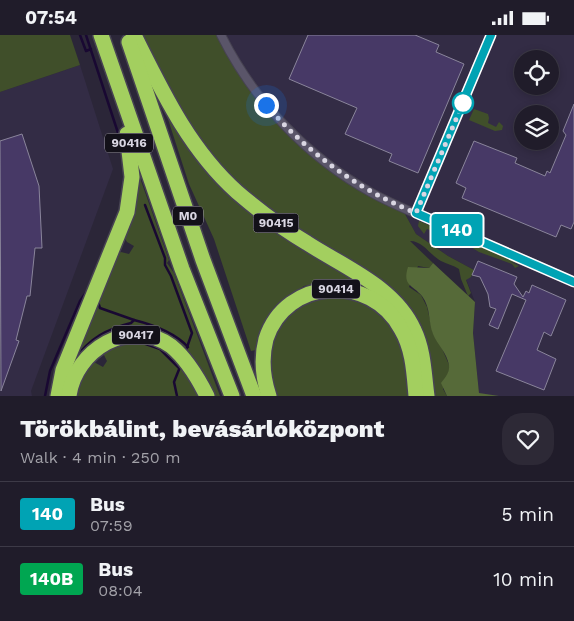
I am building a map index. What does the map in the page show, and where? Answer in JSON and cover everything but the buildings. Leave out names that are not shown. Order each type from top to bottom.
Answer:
[{"type":"highway","name":"M0","points":[[126,35],[203,260],[254,396]]},
{"type":"highway","name":"90415","points":[[134,35],[184,130],[204,157],[231,186],[281,227],[371,283],[388,295],[400,307],[414,328],[420,343],[422,395]]},
{"type":"highway","name":"M0","points":[[103,39],[182,269],[232,396]]},
{"type":"highway","name":"90416","points":[[58,396],[62,369],[121,230],[129,200],[132,177],[130,148],[103,39]]},
{"type":"highway","name":"90414","points":[[269,396],[263,370],[264,352],[266,339],[276,319],[285,309],[308,295],[335,289],[362,294],[380,304],[396,321],[408,343],[422,395]]},
{"type":"highway","name":"90417","points":[[69,396],[74,378],[80,367],[94,351],[112,339],[135,335],[147,336],[170,346],[193,370],[208,396]]},
{"type":"street","points":[[221,35],[231,55],[273,112],[298,138],[355,183],[394,204],[574,282]]},
{"type":"street","points":[[416,213],[491,35]]},
{"type":"shaded area","points":[[217,35],[574,35],[574,396],[486,396],[479,393],[473,333],[475,302],[466,279],[474,270],[448,256],[416,234],[405,214],[343,180],[298,144],[254,95],[237,71]]},
{"type":"shaded area","points":[[80,65],[113,169],[31,391],[32,396],[0,396],[0,92]]},
{"type":"green space","points":[[0,35],[70,35],[80,65],[0,92]]},
{"type":"green space","points":[[141,35],[217,35],[237,71],[254,95],[298,144],[343,180],[405,214],[416,234],[448,256],[474,270],[471,277],[466,280],[471,293],[468,296],[459,269],[441,261],[419,243],[410,241],[433,263],[429,268],[418,266],[409,287],[421,295],[427,307],[433,333],[450,367],[443,389],[447,396],[436,396],[434,394],[410,313],[256,201],[215,162],[185,126]]},
{"type":"green space","points":[[474,109],[488,114],[488,123],[496,127],[499,122],[503,126],[502,130],[495,131],[469,120]]},
{"type":"green space","points":[[166,113],[215,177],[243,206],[274,231],[344,271],[360,286],[322,283],[304,286],[279,304],[263,327],[256,350],[251,351],[214,239],[189,184]]},
{"type":"green space","points":[[139,178],[169,260],[167,263],[174,273],[220,396],[214,396],[194,361],[123,329],[109,333],[91,343],[72,367],[117,254],[121,252],[129,254],[134,246],[127,242],[124,237]]},
{"type":"green space","points":[[419,221],[518,261],[519,264],[509,261],[519,266],[515,268],[512,264],[479,252],[471,247],[451,246],[451,239],[427,229],[424,234],[418,226]]},
{"type":"green space","points":[[433,263],[475,302],[473,333],[479,393],[499,396],[447,396],[441,383],[449,370],[448,361],[433,334],[425,301],[419,292],[409,285],[406,278],[408,267],[429,268]]},
{"type":"green space","points":[[323,295],[347,296],[366,303],[379,312],[389,323],[397,335],[402,349],[406,364],[409,396],[278,396],[270,374],[272,337],[291,310]]},
{"type":"green space","points":[[122,341],[159,344],[173,354],[201,396],[76,396],[81,376],[92,361],[103,367],[107,361],[102,351]]},
{"type":"waterway","points":[[80,35],[86,51],[91,49]]},
{"type":"waterway","points":[[86,35],[120,139]]},
{"type":"waterway","points":[[145,205],[165,258],[165,265],[171,276],[192,333],[186,350]]},
{"type":"waterway","points":[[45,396],[50,371],[80,301],[87,291]]},
{"type":"waterway","points":[[98,302],[100,308],[134,320]]},
{"type":"waterway","points":[[75,359],[87,345],[100,335],[131,323],[134,320],[163,330],[176,337],[188,347]]},
{"type":"waterway","points":[[140,342],[160,349],[179,368]]},
{"type":"waterway","points":[[177,396],[174,382],[180,367]]},
{"type":"bus line","name":"140","points":[[491,35],[416,213],[574,282]]},
{"type":"route","points":[[266,105],[310,149],[341,174],[372,193],[416,213],[463,103]]}]
